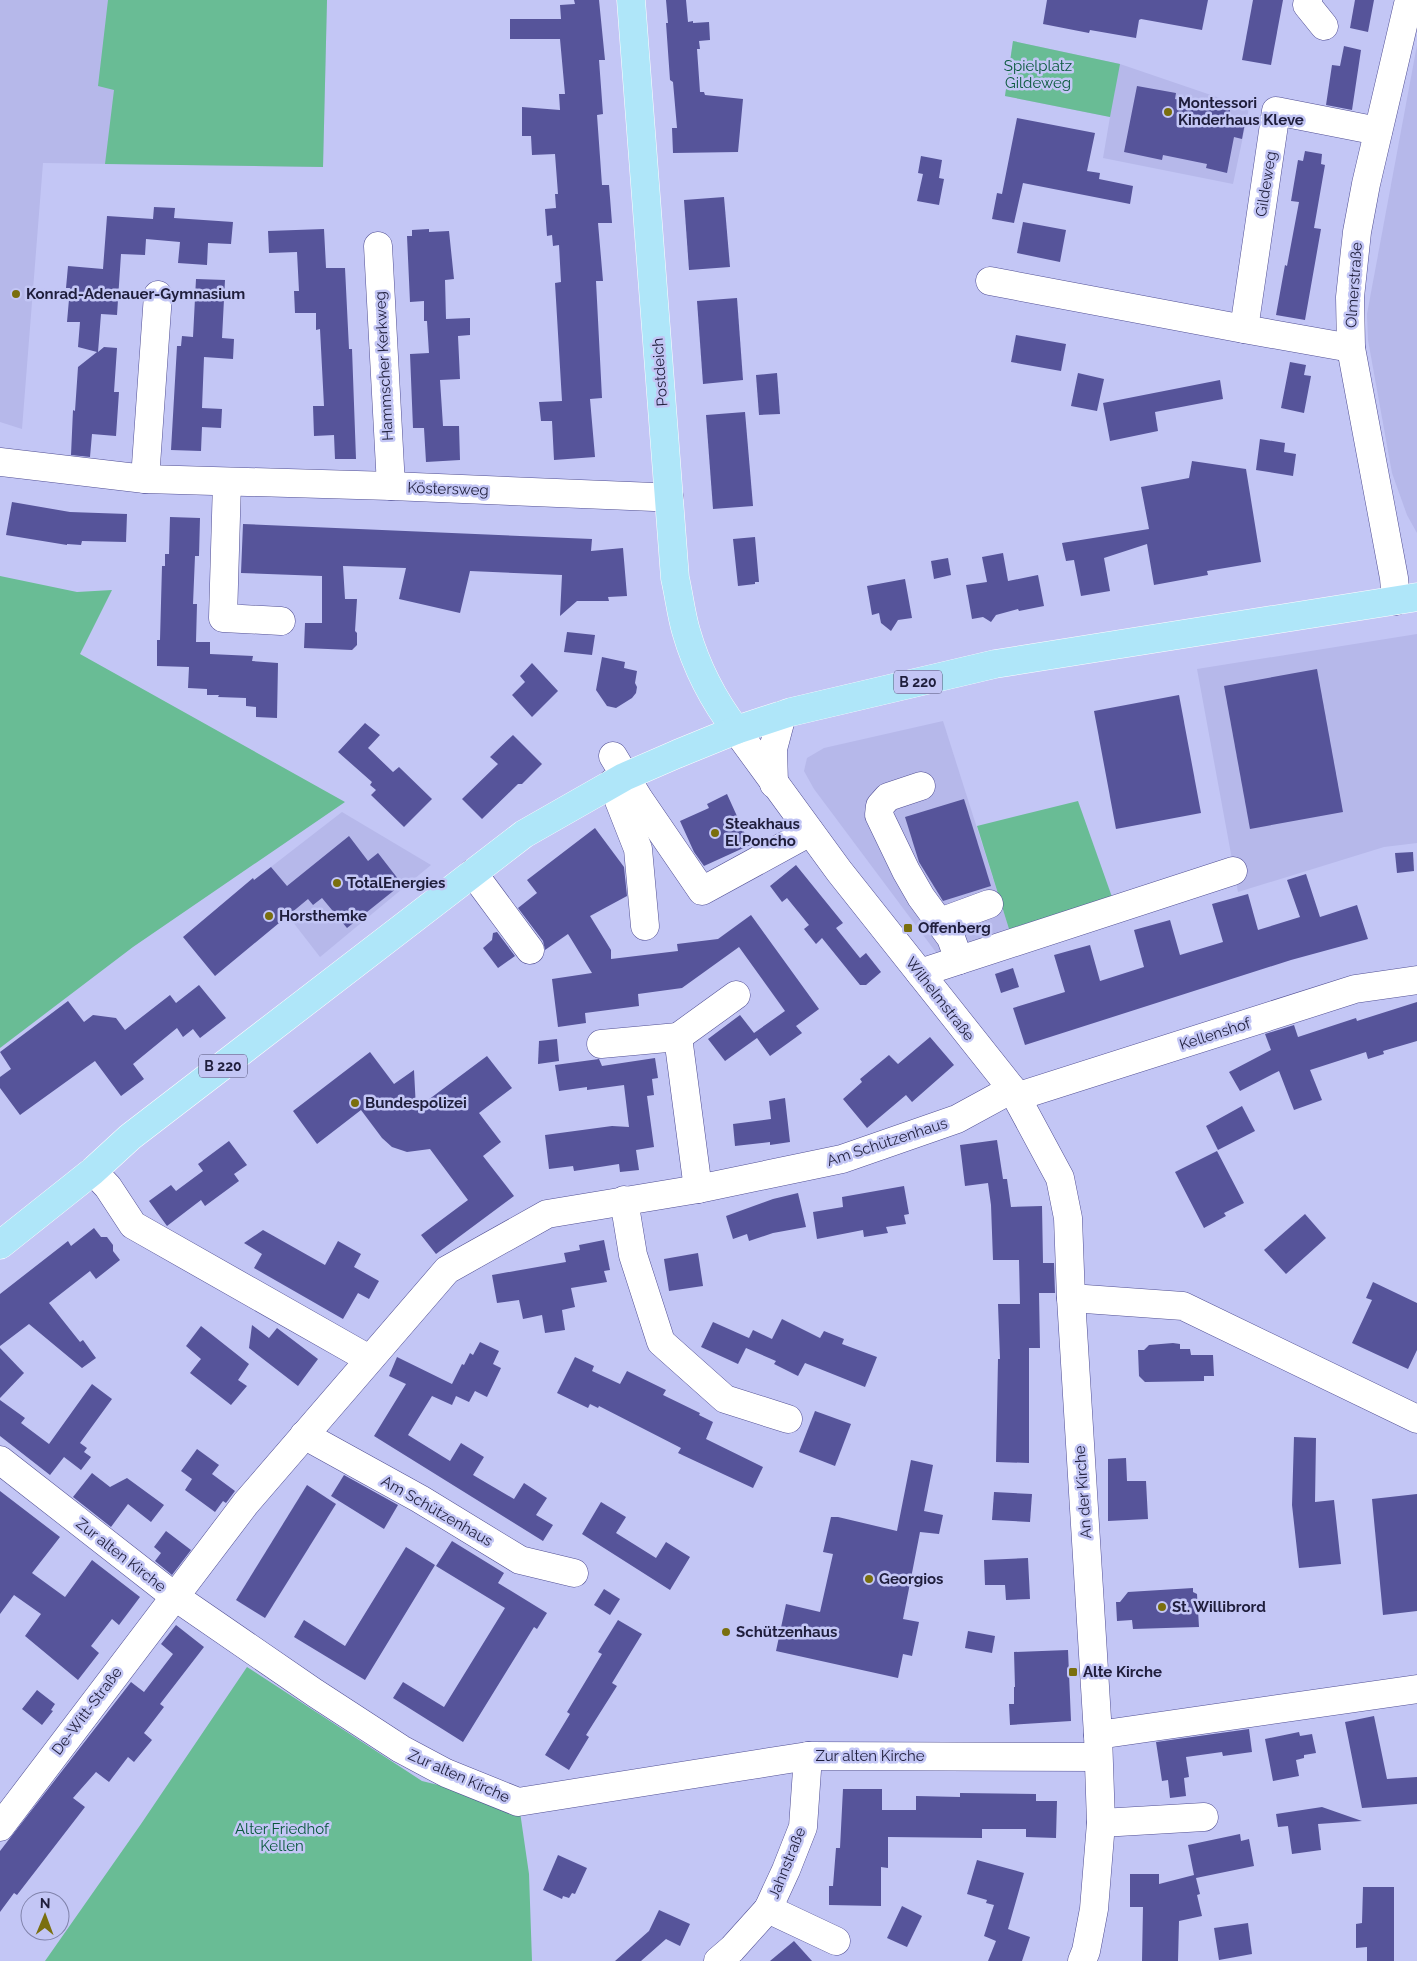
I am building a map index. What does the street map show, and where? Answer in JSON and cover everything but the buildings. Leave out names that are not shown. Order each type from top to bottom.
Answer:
[{"type":"main road","name":"Postdeich","points":[[631,0],[675,578],[686,630],[701,670],[720,710],[736,730]]},
{"type":"main road","name":"B 220","points":[[0,1245],[93,1171],[130,1137],[472,873],[524,834],[617,772],[782,715],[995,664],[1406,599]]},
{"type":"street","points":[[1308,0],[1308,4],[1324,26]]},
{"type":"street","name":"Olmerstraße","points":[[1406,599],[1394,578],[1351,348],[1350,297],[1357,232],[1378,131],[1409,0]]},
{"type":"street","name":"Gildeweg","points":[[1244,329],[1276,111],[1378,131]]},
{"type":"street","name":"Hammscher Kerkweg","points":[[378,246],[391,486]]},
{"type":"street","points":[[990,281],[1351,348]]},
{"type":"street","points":[[146,479],[158,295]]},
{"type":"street","name":"Köstersweg","points":[[0,462],[146,479],[391,486],[654,497],[670,496]]},
{"type":"street","points":[[227,482],[223,618],[281,621]]},
{"type":"street","points":[[774,784],[773,749],[782,715]]},
{"type":"street","name":"Wilhelmstraße","points":[[736,730],[810,832],[1014,1093],[1060,1178],[1068,1218],[1071,1298]]},
{"type":"street","points":[[617,772],[702,891],[810,832]]},
{"type":"street","points":[[617,772],[638,849],[645,926]]},
{"type":"street","points":[[921,786],[888,797],[880,806],[879,815],[921,897],[951,938],[959,960]]},
{"type":"street","points":[[920,973],[1233,871]]},
{"type":"street","points":[[472,873],[530,950]]},
{"type":"street","points":[[940,922],[989,904]]},
{"type":"street","name":"Kellenshof","points":[[1014,1093],[1355,989],[1417,980]]},
{"type":"street","points":[[600,1044],[678,1037],[736,995]]},
{"type":"street","points":[[678,1037],[698,1189]]},
{"type":"street","name":"Am Schützenhaus","points":[[174,1596],[246,1503],[447,1270],[547,1214],[698,1189],[842,1159],[957,1119],[1014,1093]]},
{"type":"street","points":[[93,1171],[108,1187],[133,1225],[369,1359]]},
{"type":"street","points":[[624,1200],[633,1255],[661,1342],[725,1399],[788,1419]]},
{"type":"street","points":[[1071,1298],[1183,1306],[1417,1419]]},
{"type":"street","name":"An der Kirche","points":[[1071,1298],[1101,1823],[1094,1909],[1086,1951],[1082,1961]]},
{"type":"street","name":"Am Schützenhaus","points":[[304,1435],[420,1499],[520,1560],[574,1573]]},
{"type":"street","name":"Zur alten Kirche","points":[[0,1460],[174,1596],[302,1685],[401,1749],[446,1772],[518,1802],[808,1756],[1098,1746]]},
{"type":"street","name":"De-Witt-Straße","points":[[0,1827],[174,1596]]},
{"type":"street","points":[[1098,1746],[1417,1689]]},
{"type":"street","name":"Jahnstraße","points":[[718,1961],[732,1949],[768,1909],[786,1870],[803,1827],[808,1756]]},
{"type":"street","points":[[1101,1823],[1204,1817]]},
{"type":"street","name":"Jahnstraße","points":[[768,1909],[836,1941]]},
{"type":"shaded area","name":"Konrad-Adenauer-Gymnasium","points":[[0,0],[327,0],[323,167],[43,163],[22,429],[0,422]]},
{"type":"shaded area","name":"Montessori Kinderhaus Kleve","points":[[1013,41],[1120,64],[1249,108],[1233,184],[1103,158],[1110,117],[1005,96]]},
{"type":"shaded area","points":[[1417,45],[1417,533],[1407,515],[1392,473],[1368,340],[1367,314]]},
{"type":"shaded area","points":[[1417,634],[1417,843],[1384,847],[1238,892],[1197,669]]},
{"type":"shaded area","points":[[943,721],[1009,929],[938,955],[814,789],[804,771],[807,758],[824,748]]},
{"type":"shaded area","name":"TotalEnergies","points":[[342,812],[431,865],[320,957],[258,877]]},
{"type":"green space","points":[[108,0],[327,0],[323,167],[105,164],[114,90],[98,86]]},
{"type":"green space","name":"Spielplatz Gildeweg","points":[[1013,41],[1120,64],[1110,117],[1005,96]]},
{"type":"green space","points":[[0,576],[77,592],[112,590],[80,654],[345,802],[133,947],[0,1048]]},
{"type":"green space","points":[[1078,801],[1112,897],[1009,929],[977,826]]},
{"type":"green space","name":"Alter Friedhof Kellen","points":[[247,1667],[422,1781],[519,1805],[529,1874],[532,1961],[45,1961],[59,1941],[70,1941],[70,1925]]},
{"type":"place","name":"Montessori Kinderhaus Kleve","points":[[1168,112]]},
{"type":"place","name":"Konrad-Adenauer-Gymnasium","points":[[16,294]]},
{"type":"place","name":"Steakhaus El Poncho","points":[[715,833]]},
{"type":"place","name":"TotalEnergies","points":[[337,883]]},
{"type":"place","name":"Horsthemke","points":[[269,916]]},
{"type":"place","name":"Offenberg","points":[[908,928]]},
{"type":"place","name":"Bundespolizei","points":[[355,1103]]},
{"type":"place","name":"Georgios","points":[[869,1579]]},
{"type":"place","name":"St. Willibrord","points":[[1162,1607]]},
{"type":"place","name":"Schützenhaus","points":[[726,1632]]},
{"type":"place","name":"Alte Kirche","points":[[1073,1672]]}]
